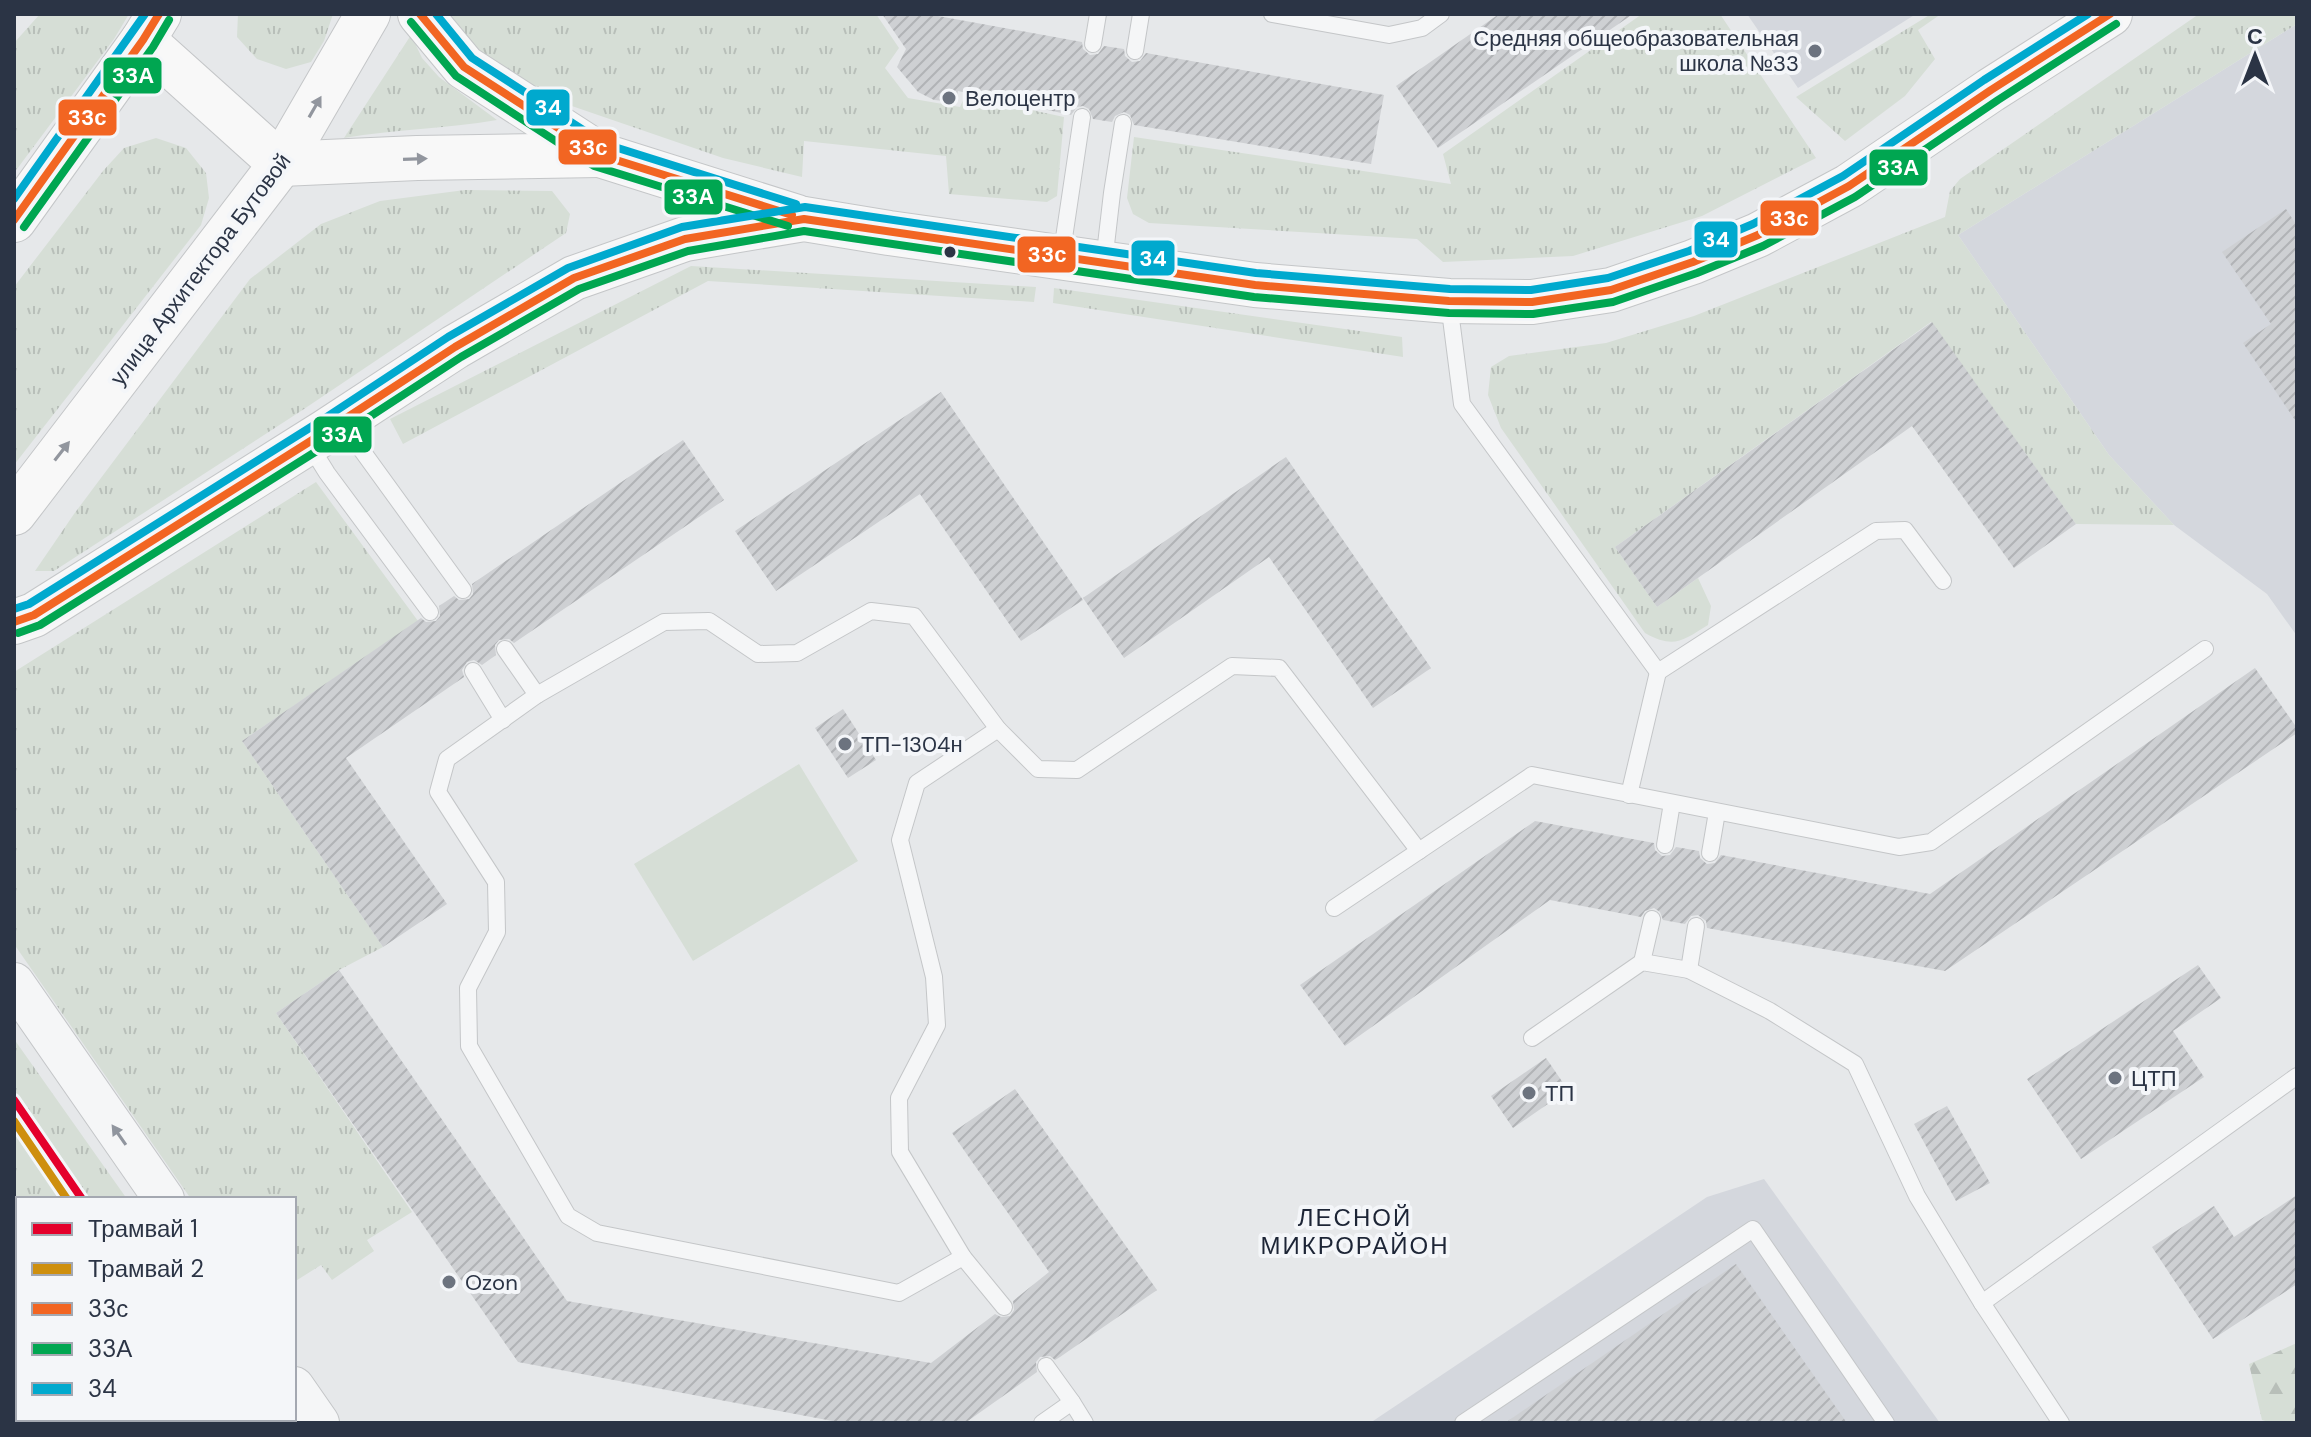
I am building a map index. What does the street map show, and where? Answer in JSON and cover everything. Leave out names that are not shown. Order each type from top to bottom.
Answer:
[{"type":"main road","name":"улица Архитектора Бутовой","points":[[14,513],[281,164],[368,14]]},
{"type":"main road","points":[[420,14],[464,67],[600,155],[804,219],[1255,285],[1449,301],[1532,302],[1611,290],[1693,262],[1758,235],[1849,186],[2110,14]]},
{"type":"main road","points":[[14,220],[151,27],[281,164],[600,155]]},
{"type":"main road","points":[[14,622],[34,615],[455,347],[574,278],[685,239],[804,219]]},
{"type":"street","points":[[14,983],[163,1197]]},
{"type":"street","points":[[296,1390],[319,1423]]},
{"type":"lane","points":[[1093,44],[1098,14]]},
{"type":"lane","points":[[1135,51],[1141,14]]},
{"type":"lane","points":[[1272,14],[1389,35],[1422,28],[1441,14]]},
{"type":"lane","points":[[1061,258],[1082,117]]},
{"type":"lane","points":[[1104,264],[1123,123]]},
{"type":"lane","points":[[1449,301],[1462,404],[1658,672]]},
{"type":"lane","points":[[325,432],[463,590]]},
{"type":"lane","points":[[325,432],[327,473],[430,612]]},
{"type":"lane","points":[[1629,795],[1658,672],[1876,531],[1905,530],[1943,581]]},
{"type":"lane","points":[[963,1257],[899,1293],[597,1233],[568,1216],[469,1046],[468,988],[497,932],[496,882],[438,792],[447,759],[537,695],[664,622],[709,621],[758,654],[797,653],[871,611],[914,616],[998,729],[1038,769],[1077,770],[1232,666],[1279,668],[1419,851]]},
{"type":"lane","points":[[505,649],[537,695]]},
{"type":"lane","points":[[1334,908],[1532,775],[1899,847],[1931,842],[2205,649]]},
{"type":"lane","points":[[473,671],[503,720]]},
{"type":"lane","points":[[998,729],[917,783],[900,840],[934,977],[937,1025],[899,1098],[900,1152],[963,1257],[1004,1307]]},
{"type":"lane","points":[[1665,845],[1672,803]]},
{"type":"lane","points":[[1710,853],[1717,812]]},
{"type":"lane","points":[[1532,1038],[1642,962],[1652,919]]},
{"type":"lane","points":[[1689,970],[1696,926]]},
{"type":"lane","points":[[1642,962],[1689,970],[1770,1011],[1855,1064],[1917,1196],[1982,1303],[2061,1423]]},
{"type":"lane","points":[[1982,1303],[2297,1076]]},
{"type":"lane","points":[[1463,1423],[1753,1229],[1886,1423]]},
{"type":"lane","points":[[1046,1366],[1085,1423]]},
{"type":"lane","points":[[1042,1423],[1072,1402]]},
{"type":"shaded area","name":"Средняя общеобразовательная школа №33","points":[[1747,14],[1916,14],[1798,88]]},
{"type":"shaded area","points":[[2297,24],[2297,636],[2267,594],[2174,525],[2109,455],[1958,235]]},
{"type":"shaded area","points":[[1764,1179],[1940,1423],[1370,1423],[1707,1197]]},
{"type":"green space","points":[[40,14],[129,14],[114,39],[14,173],[14,43]]},
{"type":"green space","points":[[238,14],[333,14],[324,41],[311,62],[286,69],[257,59],[237,37]]},
{"type":"green space","points":[[447,14],[876,14],[899,48],[885,68],[908,98],[960,107],[965,96],[1064,117],[1057,196],[1047,202],[949,194],[946,156],[804,141],[802,177],[723,158],[566,104],[478,57]]},
{"type":"green space","points":[[1642,14],[1720,14],[1816,158],[1702,216],[1573,256],[1443,262],[1417,239],[1149,223],[1133,214],[1127,198],[1134,137],[1451,184],[1443,154]]},
{"type":"green space","points":[[1931,14],[1941,14],[1918,30],[1935,59],[1905,96],[1845,141],[1796,97]]},
{"type":"green space","points":[[2199,14],[2297,14],[2297,24],[1958,235],[2109,455],[2174,525],[2076,524],[1931,322],[1615,547],[1657,607],[1698,578],[1711,606],[1708,625],[1684,639],[1663,641],[1645,633],[1501,428],[1488,395],[1491,367],[1509,356],[1606,343],[1694,316],[1945,217],[1950,191],[1960,179]]},
{"type":"green space","points":[[411,35],[422,58],[439,77],[497,120],[344,138]]},
{"type":"green space","points":[[156,138],[186,148],[206,173],[209,198],[201,225],[14,465],[14,287],[124,148]]},
{"type":"green space","points":[[465,190],[552,191],[570,214],[566,233],[301,411],[54,571],[35,571],[250,279],[321,224],[380,201]]},
{"type":"green space","points":[[691,266],[1036,287],[1034,302],[708,281],[403,444],[390,419]]},
{"type":"green space","points":[[1054,288],[1402,337],[1403,357],[1053,303]]},
{"type":"green space","points":[[316,482],[418,621],[242,741],[383,947],[339,970],[276,1013],[412,1212],[367,1240],[374,1251],[332,1280],[321,1265],[296,1281],[296,1197],[190,1197],[14,944],[14,672]]},
{"type":"green space","points":[[799,764],[858,861],[693,961],[634,864]]},
{"type":"green space","points":[[14,1039],[126,1197],[16,1197],[16,1248]]},
{"type":"green space","points":[[2297,1343],[2297,1423],[2262,1420],[2249,1364]]},
{"type":"building","points":[[882,14],[927,14],[1082,42],[1083,49],[1090,55],[1098,54],[1104,46],[1124,49],[1125,56],[1132,62],[1140,61],[1146,53],[1384,95],[1371,164],[1134,125],[1130,115],[1124,112],[1115,116],[1112,122],[1093,119],[1089,109],[1083,106],[1077,107],[1071,115],[958,91],[956,102],[934,100],[918,92],[897,67],[906,49]]},
{"type":"building","points":[[1499,14],[1633,14],[1438,148],[1396,86]]},
{"type":"building","points":[[2286,209],[2297,226],[2297,423],[2243,343],[2271,324],[2222,252]]},
{"type":"building","points":[[1932,322],[2076,524],[2014,568],[1912,426],[1657,607],[1615,547]]},
{"type":"building","points":[[941,392],[1083,600],[1021,641],[920,494],[776,591],[735,531]]},
{"type":"building","points":[[683,440],[724,500],[514,643],[509,639],[499,640],[495,645],[496,655],[482,665],[474,660],[467,662],[462,670],[464,677],[346,758],[447,904],[383,947],[242,741],[421,618],[426,622],[436,621],[440,616],[439,606],[454,596],[459,600],[469,599],[473,594],[472,584]]},
{"type":"building","points":[[1286,457],[1431,668],[1373,708],[1269,557],[1124,658],[1083,598]]},
{"type":"building","points":[[2255,668],[2297,728],[2297,733],[1945,971],[1707,928],[1706,921],[1698,915],[1691,916],[1685,924],[1663,920],[1654,908],[1645,911],[1641,917],[1550,900],[1345,1046],[1300,985],[1535,821],[1654,843],[1655,850],[1662,856],[1670,855],[1676,847],[1699,851],[1700,858],[1707,864],[1715,863],[1721,855],[1930,894]]},
{"type":"building","name":"ТП-1304н","points":[[843,709],[876,760],[848,778],[815,728]]},
{"type":"building","name":"ЦТП","points":[[2198,965],[2221,998],[2173,1031],[2204,1077],[2081,1159],[2027,1079]]},
{"type":"building","points":[[339,970],[567,1301],[931,1363],[995,1314],[1010,1316],[1014,1310],[1013,1301],[1049,1272],[952,1133],[1015,1089],[1157,1290],[1055,1360],[1050,1356],[1040,1357],[1036,1362],[1037,1372],[965,1423],[843,1423],[518,1362],[276,1013]]},
{"type":"building","name":"ТП","points":[[1546,1058],[1568,1090],[1513,1128],[1491,1096]]},
{"type":"building","points":[[1947,1106],[1990,1183],[1956,1201],[1914,1124]]},
{"type":"building","points":[[2297,1195],[2297,1284],[2213,1339],[2152,1247],[2214,1206],[2234,1237]]},
{"type":"building","points":[[1736,1264],[1847,1423],[1505,1423]]},
{"type":"tram line","name":"1","points":[[14,1100],[81,1197]]},
{"type":"tram line","name":"2","points":[[14,1121],[66,1197]]},
{"type":"transit line","name":"34","points":[[14,199],[145,14]]},
{"type":"transit line","name":"33с","points":[[14,220],[159,14]]},
{"type":"transit line","name":"33с","points":[[420,14],[464,67],[600,155],[792,215]]},
{"type":"transit line","name":"34","points":[[436,14],[472,58],[605,144],[796,204]]},
{"type":"transit line","name":"34","points":[[14,609],[29,604],[448,337],[568,268],[682,227],[805,207],[1256,273],[1450,289],[1531,290],[1608,278],[1689,251],[1753,224],[1843,176],[2088,14]]},
{"type":"transit line","name":"33с","points":[[14,622],[34,615],[455,347],[574,278],[685,239],[804,219],[1255,285],[1449,301],[1532,302],[1611,290],[1693,262],[1758,235],[1849,186],[2110,14]]},
{"type":"transit line","name":"33А","points":[[24,227],[169,20]]},
{"type":"transit line","name":"33А","points":[[411,22],[456,76],[594,166],[788,226]]},
{"type":"transit line","name":"33А","points":[[18,633],[40,625],[461,357],[579,289],[688,251],[804,231],[1254,297],[1449,313],[1533,314],[1613,302],[1763,246],[1855,197],[2116,24]]},
{"type":"place","name":"Средняя общеобразовательная школа №33","points":[[1815,51]]},
{"type":"place","name":"Велоцентр","points":[[949,98]]},
{"type":"place","name":"ТП-1304н","points":[[845,744]]},
{"type":"place","name":"ЦТП","points":[[2115,1078]]},
{"type":"place","name":"ТП","points":[[1529,1093]]},
{"type":"place","name":"Ozon","points":[[449,1282]]},
{"type":"district","name":"ЛЕСНОЙ МИКРОРАЙОН","points":[[1355,1232]]}]
